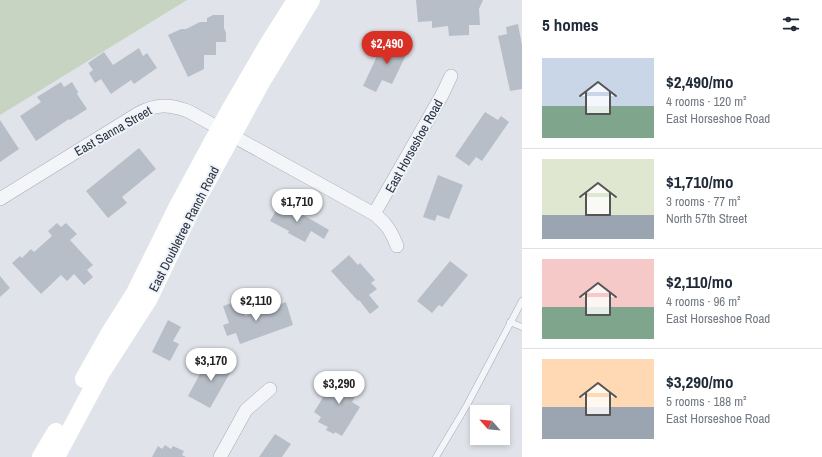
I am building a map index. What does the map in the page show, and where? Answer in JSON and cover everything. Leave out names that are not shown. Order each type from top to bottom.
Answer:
[{"type":"main road","name":"East Doubletree Ranch Road","points":[[41,457],[98,355],[135,293],[178,206],[226,132],[263,79],[297,0]]},
{"type":"main road","name":"East Doubletree Ranch Road","points":[[281,36],[311,0]]},
{"type":"main road","name":"East Doubletree Ranch Road","points":[[56,457],[101,373],[148,300],[226,132]]},
{"type":"street","name":"East Horseshoe Road","points":[[374,214],[439,101],[451,76]]},
{"type":"street","name":"East Sanna Street","points":[[0,199],[118,125],[149,108],[164,105],[188,111],[374,214],[390,228],[397,246]]},
{"type":"street","points":[[220,457],[246,410],[270,389]]},
{"type":"lane","points":[[436,457],[467,405],[522,300]]},
{"type":"lane","points":[[510,322],[522,327]]},
{"type":"green space","points":[[0,0],[187,0],[0,115]]},
{"type":"building","points":[[416,0],[483,0],[479,9],[480,25],[469,25],[469,35],[449,36],[448,26],[432,28],[432,21],[418,22]]},
{"type":"building","points":[[213,15],[224,15],[226,42],[216,42],[216,55],[204,55],[204,69],[188,77],[168,35],[181,29],[186,29],[200,22],[207,22],[207,18]]},
{"type":"building","points":[[518,24],[522,45],[522,89],[510,91],[498,36],[507,34],[506,27]]},
{"type":"building","points":[[393,36],[409,44],[404,54],[406,55],[392,84],[382,80],[376,92],[363,86],[379,52],[384,54]]},
{"type":"building","points":[[139,48],[143,56],[147,53],[157,68],[134,84],[131,80],[111,94],[101,79],[95,83],[89,73],[93,70],[88,63],[104,52],[113,65]]},
{"type":"building","points":[[61,82],[64,87],[72,82],[78,92],[77,94],[87,109],[36,141],[20,116],[41,102],[37,97]]},
{"type":"building","points":[[485,112],[498,120],[501,116],[509,122],[482,161],[476,157],[469,166],[455,156]]},
{"type":"building","points":[[0,120],[19,149],[0,162]]},
{"type":"building","points":[[139,148],[156,169],[122,197],[127,203],[108,218],[86,191]]},
{"type":"building","points":[[438,175],[463,185],[449,219],[437,215],[435,221],[423,217]]},
{"type":"building","points":[[281,202],[329,230],[324,239],[311,231],[305,242],[288,233],[289,231],[270,221]]},
{"type":"building","points":[[57,223],[61,227],[66,223],[77,234],[70,240],[93,265],[87,270],[93,277],[84,285],[74,274],[67,281],[61,275],[41,294],[12,263],[20,256],[22,258],[31,249],[34,252],[52,236],[48,231]]},
{"type":"building","points":[[349,255],[358,265],[360,263],[375,280],[371,283],[377,289],[369,295],[379,307],[370,314],[359,300],[358,301],[331,271]]},
{"type":"building","points":[[450,261],[468,275],[442,307],[439,305],[432,313],[417,301]]},
{"type":"building","points":[[0,276],[10,288],[0,297]]},
{"type":"building","points":[[286,302],[293,325],[240,344],[236,333],[227,336],[223,325],[229,323],[223,306],[232,303],[233,308],[242,305],[245,316]]},
{"type":"building","points":[[168,320],[181,327],[173,341],[179,344],[170,361],[152,352]]},
{"type":"building","points":[[219,358],[234,366],[210,408],[188,396],[208,359],[216,363]]},
{"type":"building","points":[[345,375],[362,385],[352,402],[360,407],[342,436],[335,432],[334,434],[326,430],[328,427],[318,422],[321,417],[314,412],[336,376],[342,380]]},
{"type":"building","points":[[275,434],[291,444],[282,457],[259,457]]},
{"type":"building","points":[[165,445],[171,449],[173,446],[184,451],[182,455],[186,457],[152,457],[158,446],[162,449]]}]
